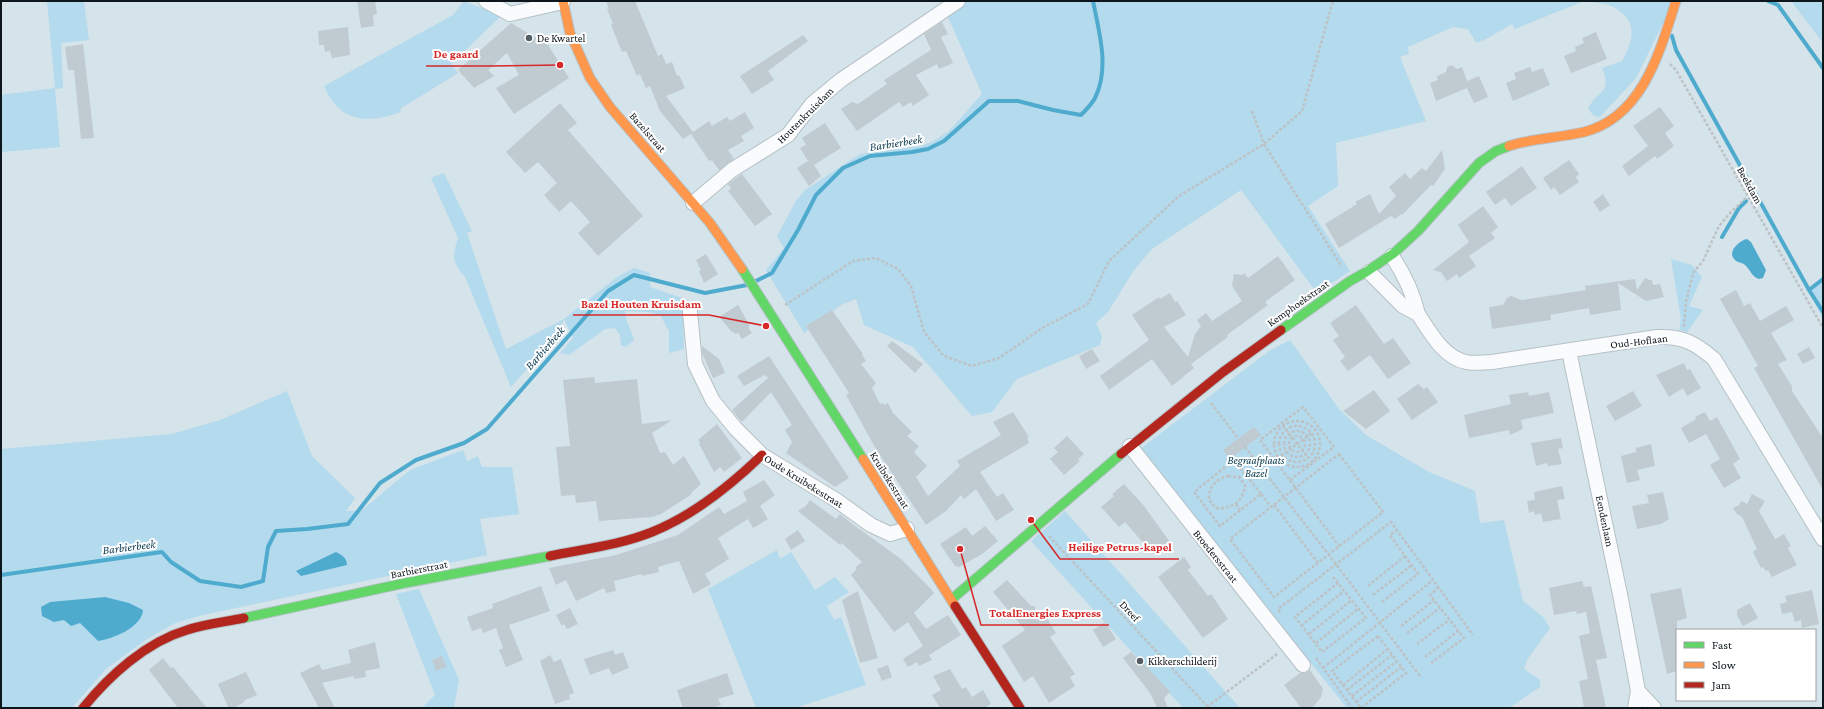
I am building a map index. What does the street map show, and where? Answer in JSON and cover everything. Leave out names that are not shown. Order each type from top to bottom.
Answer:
[{"type":"street","points":[[486,1],[510,14],[563,1]]},
{"type":"street","name":"Bazelstraat","points":[[563,1],[570,33],[590,78],[610,107],[710,223],[739,265]]},
{"type":"street","name":"Houtenkruisdam","points":[[693,203],[732,170],[788,135],[812,104],[841,80],[958,1]]},
{"type":"street","name":"Kemphoekstraat","points":[[952,599],[1039,526],[1130,446],[1223,372],[1350,281],[1369,272],[1392,256],[1409,241],[1473,170],[1488,156],[1507,145],[1593,130],[1616,117],[1633,99],[1650,74],[1676,1]]},
{"type":"street","name":"Oud-Hoflaan","points":[[1392,256],[1413,296],[1418,314],[1436,341],[1449,354],[1466,362],[1492,362],[1657,337],[1673,336],[1699,346],[1714,359],[1823,539]]},
{"type":"street","name":"Kruibekestraat","points":[[739,265],[1020,708]]},
{"type":"street","name":"Oud-Hoflaan","points":[[1369,272],[1404,306],[1418,314]]},
{"type":"street","name":"Oude Kruibekestraat","points":[[690,312],[695,364],[713,401],[736,429],[762,455],[836,500],[871,525],[890,534],[907,529]]},
{"type":"street","name":"Eendenlaan","points":[[1569,351],[1619,591],[1638,691],[1636,708]]},
{"type":"street","name":"Broedersstraat","points":[[1130,446],[1302,665]]},
{"type":"street","name":"Barbierstraat","points":[[83,708],[99,687],[133,658],[161,640],[186,630],[405,583],[619,542],[652,532],[679,519],[735,481],[762,455]]},
{"type":"street","points":[[1638,691],[1654,708]]},
{"type":"path","points":[[771,314],[853,261],[876,258],[898,269],[911,286],[924,332],[944,356],[972,366],[999,358],[1044,327],[1088,304],[1109,261],[1180,196],[1264,144],[1302,111],[1333,1]]},
{"type":"path","name":"Beekdam","points":[[1658,55],[1668,61],[1676,70],[1823,328]]},
{"type":"path","points":[[1252,111],[1264,144],[1350,281]]},
{"type":"path","points":[[1683,340],[1686,302],[1693,273],[1703,261],[1719,226],[1747,197]]},
{"type":"path","points":[[1201,390],[1238,438]]},
{"type":"path","points":[[1290,480],[1311,462],[1334,447],[1317,429],[1303,407],[1282,425],[1260,440],[1277,460],[1290,480],[1339,546]]},
{"type":"path","points":[[1296,421],[1305,422],[1317,429],[1320,449],[1311,462],[1298,466],[1291,466],[1277,460],[1274,448],[1275,436],[1282,425],[1296,421]]},
{"type":"path","points":[[1282,425],[1311,462]]},
{"type":"path","points":[[1297,426],[1307,428],[1312,433],[1315,446],[1308,458],[1302,461],[1293,462],[1282,456],[1279,441],[1287,430],[1297,426]]},
{"type":"path","points":[[1277,460],[1317,429]]},
{"type":"path","points":[[1298,430],[1306,433],[1310,447],[1305,454],[1297,457],[1289,456],[1286,453],[1283,443],[1289,434],[1298,430]]},
{"type":"path","points":[[1290,450],[1288,444],[1293,438],[1300,436],[1305,439]]},
{"type":"path","points":[[1290,450],[1295,452],[1302,450],[1306,444],[1305,439]]},
{"type":"path","points":[[1245,448],[1336,564],[1420,676]]},
{"type":"path","points":[[1339,454],[1383,512],[1274,597],[1230,539],[1296,488],[1339,454]]},
{"type":"path","points":[[1261,494],[1220,526],[1194,492],[1234,460],[1318,563]]},
{"type":"path","points":[[1214,476],[1217,480]]},
{"type":"path","points":[[1233,476],[1239,477],[1243,481],[1245,490],[1242,498],[1236,504],[1230,508],[1222,509],[1211,505],[1209,500],[1210,489],[1217,480],[1233,476]]},
{"type":"path","points":[[1243,481],[1248,477]]},
{"type":"path","points":[[1236,504],[1240,510]]},
{"type":"path","points":[[1206,508],[1211,505]]},
{"type":"path","points":[[1283,615],[1278,609],[1391,522],[1474,635]]},
{"type":"path","name":"Dreef","points":[[1039,526],[1208,707]]},
{"type":"path","points":[[1382,602],[1418,574],[1390,535],[1397,530]]},
{"type":"path","points":[[1368,586],[1405,556]]},
{"type":"path","points":[[1373,595],[1412,565]]},
{"type":"path","points":[[1333,577],[1338,582],[1359,608],[1366,618],[1322,652],[1295,617],[1338,582]]},
{"type":"path","points":[[1323,668],[1434,580]]},
{"type":"path","points":[[1432,663],[1464,638],[1430,594],[1439,588]]},
{"type":"path","points":[[1301,626],[1344,590]]},
{"type":"path","points":[[1309,634],[1352,600]]},
{"type":"path","points":[[1401,626],[1434,600]]},
{"type":"path","points":[[1316,643],[1359,608]]},
{"type":"path","points":[[1407,632],[1440,608]]},
{"type":"path","points":[[1417,644],[1449,620]]},
{"type":"path","points":[[1425,657],[1458,631]]},
{"type":"path","points":[[1378,636],[1388,649],[1406,673],[1361,708],[1332,671],[1378,636]]},
{"type":"path","points":[[1208,707],[1288,646]]},
{"type":"path","points":[[1343,685],[1388,649]]},
{"type":"path","points":[[1347,690],[1392,655]]},
{"type":"path","points":[[1314,656],[1352,708]]},
{"type":"path","points":[[1352,696],[1397,661]]},
{"type":"path","points":[[1356,702],[1401,667]]},
{"type":"green space","points":[[47,1],[84,1],[89,40],[61,43],[63,88],[55,89],[60,147],[1,152],[1,95],[55,88]]},
{"type":"green space","points":[[464,1],[501,16],[451,64],[458,73],[400,109],[401,112],[389,116],[366,119],[346,114],[338,107],[324,86],[453,15]]},
{"type":"green space","points":[[958,1],[1584,1],[1515,29],[1512,24],[1476,43],[1468,29],[1453,27],[1408,47],[1409,54],[1400,57],[1426,121],[1336,143],[1338,186],[1308,206],[1350,271],[1317,293],[1241,190],[1152,249],[1134,270],[1108,312],[1096,323],[1102,336],[1100,345],[1017,379],[992,412],[972,416],[913,347],[864,325],[856,299],[841,305],[804,333],[766,270],[784,248],[777,236],[796,201],[805,190],[860,154],[921,146],[932,142],[949,131],[982,94],[945,10]]},
{"type":"green space","points":[[1588,1],[1674,1],[1636,78],[1600,117],[1594,116],[1588,109],[1605,87],[1605,76],[1602,68],[1622,61],[1629,46],[1632,32],[1628,19],[1623,13],[1612,6]]},
{"type":"green space","points":[[1791,1],[1823,1],[1823,43]]},
{"type":"green space","points":[[444,173],[472,231],[467,233],[506,349],[564,319],[557,335],[511,387],[465,277],[455,263],[454,255],[458,238],[431,178]]},
{"type":"green space","points":[[1671,259],[1692,265],[1702,277],[1689,306],[1703,310],[1687,332],[1679,330],[1681,319]]},
{"type":"green space","points":[[634,268],[650,273],[650,287],[682,298],[684,349],[669,353],[669,331],[660,315],[649,312],[625,311],[634,340],[626,347],[621,345],[620,335],[615,328],[605,329],[569,355],[560,353],[573,338],[564,319],[617,277]]},
{"type":"green space","points":[[1823,279],[1823,320],[1809,290]]},
{"type":"green space","name":"Begraafplaats Bazel","points":[[1290,340],[1339,409],[1366,435],[1429,472],[1475,491],[1480,523],[1504,520],[1523,601],[1543,617],[1550,628],[1527,660],[1524,669],[1540,680],[1540,687],[1512,706],[1507,708],[1347,708],[1172,491],[1140,449],[1269,351]]},
{"type":"green space","points":[[287,391],[312,456],[355,498],[346,511],[361,511],[410,470],[463,450],[467,461],[478,456],[482,467],[512,467],[519,514],[480,519],[487,555],[203,615],[175,623],[144,641],[106,669],[72,708],[1,708],[1,449],[172,434],[220,420]]},
{"type":"green space","points":[[1065,511],[1240,708],[1183,708],[1031,541]]},
{"type":"green space","points":[[777,550],[780,559],[791,552],[815,590],[835,577],[849,592],[827,606],[834,620],[841,617],[866,685],[795,708],[756,708],[708,589]]},
{"type":"green space","points":[[419,589],[459,680],[454,708],[422,708],[435,695],[396,594]]},
{"type":"water","points":[[1747,239],[1751,242],[1766,270],[1763,278],[1759,279],[1755,277],[1745,265],[1736,261],[1733,257],[1732,253],[1735,247]]},
{"type":"water","points":[[336,552],[344,557],[347,565],[301,576],[296,571]]},
{"type":"water","points":[[105,597],[129,603],[143,610],[138,622],[119,635],[98,641],[80,623],[71,626],[64,620],[54,622],[42,616],[41,607],[50,602]]},
{"type":"building","points":[[357,1],[375,1],[377,14],[373,15],[374,26],[361,28]]},
{"type":"building","points":[[606,1],[635,1],[658,56],[662,54],[666,64],[672,62],[677,76],[679,75],[685,88],[666,96],[693,132],[709,121],[712,126],[727,117],[730,121],[745,112],[754,128],[741,136],[744,141],[728,150],[734,159],[719,170],[712,160],[709,161],[691,134],[683,139],[660,111],[650,86],[646,88],[640,74],[637,76],[626,51],[622,52],[611,25],[613,24],[607,9],[609,9]]},
{"type":"building","points":[[942,22],[948,34],[941,37],[953,63],[939,69],[937,64],[916,75],[929,95],[913,106],[911,102],[903,107],[899,102],[857,131],[841,109],[852,102],[858,104],[887,84],[884,80],[931,50],[924,34]]},
{"type":"building","points":[[511,23],[548,45],[569,78],[514,114],[496,88],[519,75],[507,53],[488,70],[494,76],[474,88],[458,70]]},
{"type":"building","points":[[348,27],[350,55],[332,58],[330,51],[325,52],[324,45],[319,45],[318,31]]},
{"type":"building","points":[[1596,32],[1607,59],[1571,73],[1564,56],[1576,51],[1575,47],[1584,43],[1582,38]]},
{"type":"building","points":[[803,35],[808,41],[768,71],[774,80],[752,94],[740,76]]},
{"type":"building","points":[[83,44],[94,138],[81,139],[74,70],[68,70],[65,47]]},
{"type":"building","points":[[1451,65],[1457,69],[1462,67],[1467,81],[1479,76],[1488,97],[1474,103],[1467,88],[1436,101],[1430,83],[1438,80],[1437,76],[1446,72],[1447,67]]},
{"type":"building","points":[[1530,67],[1532,72],[1543,68],[1550,85],[1513,101],[1506,83],[1516,79],[1514,73]]},
{"type":"building","points":[[560,103],[577,123],[568,130],[643,216],[598,256],[578,233],[590,222],[571,201],[559,212],[544,195],[557,183],[538,162],[525,173],[506,152]]},
{"type":"building","points":[[1660,107],[1674,126],[1665,133],[1674,146],[1657,159],[1655,156],[1629,176],[1622,166],[1648,146],[1633,126]]},
{"type":"building","points":[[825,123],[841,148],[814,165],[821,176],[809,186],[797,168],[808,161],[800,148],[806,145],[802,138]]},
{"type":"building","points":[[1442,150],[1445,169],[1433,186],[1431,185],[1402,215],[1401,214],[1395,219],[1391,216],[1339,248],[1325,224],[1357,204],[1355,202],[1370,194],[1379,214],[1396,196],[1389,187],[1405,173],[1410,179],[1422,168],[1426,171]]},
{"type":"building","points":[[1569,160],[1579,174],[1576,177],[1579,182],[1560,195],[1554,187],[1551,190],[1543,178]]},
{"type":"building","points":[[1522,166],[1537,188],[1511,206],[1505,198],[1495,205],[1486,192]]},
{"type":"building","points":[[742,174],[772,214],[755,226],[728,191],[731,189],[728,184]]},
{"type":"building","points":[[1603,194],[1610,205],[1600,212],[1593,202]]},
{"type":"building","points":[[1483,206],[1498,227],[1491,233],[1495,238],[1469,256],[1476,266],[1459,278],[1457,274],[1447,281],[1441,272],[1433,270],[1469,242],[1458,225]]},
{"type":"building","points":[[706,254],[718,274],[704,283],[699,271],[701,270],[696,260]]},
{"type":"building","points":[[1278,256],[1295,280],[1265,302],[1268,305],[1191,364],[1194,368],[1172,386],[1152,359],[1109,390],[1100,376],[1149,340],[1132,315],[1159,297],[1160,299],[1170,293],[1175,302],[1177,301],[1186,315],[1164,327],[1188,357],[1195,334],[1201,326],[1197,320],[1206,313],[1212,321],[1242,301],[1232,286],[1234,274],[1242,275],[1244,273],[1248,278]]},
{"type":"building","points":[[1645,278],[1652,280],[1653,285],[1660,284],[1664,297],[1646,301],[1618,283],[1621,310],[1590,315],[1589,308],[1550,315],[1551,320],[1492,329],[1489,307],[1503,305],[1507,298],[1511,296],[1522,300],[1586,290],[1585,286],[1635,279],[1637,290]]},
{"type":"building","points":[[1736,290],[1744,306],[1750,303],[1760,321],[1786,306],[1794,320],[1771,333],[1787,360],[1778,364],[1792,386],[1792,391],[1823,438],[1823,490],[1754,368],[1758,366],[1720,299]]},
{"type":"building","points":[[738,305],[750,326],[748,327],[752,333],[742,339],[738,333],[736,334],[731,331],[719,317]]},
{"type":"building","points":[[1356,305],[1384,344],[1393,338],[1411,363],[1388,379],[1370,355],[1348,371],[1340,361],[1345,357],[1333,340],[1339,336],[1330,323]]},
{"type":"building","points":[[832,310],[863,354],[862,355],[866,361],[861,364],[876,383],[872,388],[880,404],[883,403],[884,405],[888,403],[893,413],[912,432],[907,436],[919,446],[914,452],[927,466],[916,477],[928,496],[960,466],[957,461],[1001,435],[993,422],[1013,412],[1029,437],[1027,438],[1029,443],[980,472],[997,497],[1003,493],[1014,510],[996,521],[976,489],[964,499],[961,495],[946,511],[926,525],[876,449],[846,395],[849,393],[806,326]]},
{"type":"building","points":[[892,341],[923,364],[915,373],[887,346]]},
{"type":"building","points":[[702,346],[719,359],[725,373],[713,378],[702,353]]},
{"type":"building","points":[[1809,347],[1815,358],[1803,364],[1797,354]]},
{"type":"building","points":[[1092,349],[1100,361],[1086,369],[1079,356]]},
{"type":"building","points":[[769,356],[849,478],[835,487],[786,453],[792,442],[785,430],[792,425],[771,392],[742,422],[732,410],[768,378],[765,375],[744,386],[737,376]]},
{"type":"building","points":[[1684,363],[1687,370],[1690,369],[1701,388],[1687,396],[1683,388],[1669,397],[1656,375]]},
{"type":"building","points":[[594,377],[595,383],[637,379],[642,424],[672,420],[652,433],[660,453],[665,452],[673,465],[684,456],[701,484],[691,493],[692,494],[661,514],[652,517],[599,521],[596,501],[576,503],[575,495],[561,496],[556,447],[570,446],[563,380]]},
{"type":"building","points":[[1418,384],[1424,389],[1427,387],[1438,402],[1412,420],[1397,399]]},
{"type":"building","points":[[1374,390],[1390,411],[1366,429],[1343,411]]},
{"type":"building","points":[[1633,391],[1642,406],[1615,421],[1606,406]]},
{"type":"building","points":[[1528,392],[1529,396],[1549,392],[1554,413],[1521,420],[1523,429],[1510,435],[1509,430],[1469,438],[1464,415],[1511,404],[1509,395]]},
{"type":"building","points":[[1705,412],[1710,421],[1717,417],[1740,459],[1733,464],[1741,478],[1724,488],[1710,465],[1720,459],[1706,434],[1689,443],[1681,428],[1696,419],[1695,417]]},
{"type":"building","points":[[717,424],[742,458],[724,472],[720,467],[714,472],[698,440]]},
{"type":"building","points":[[1254,427],[1261,435],[1230,459],[1223,450]]},
{"type":"building","points":[[1067,436],[1084,454],[1078,459],[1080,461],[1064,475],[1050,459],[1058,452],[1054,448]]},
{"type":"building","points":[[1561,438],[1563,448],[1558,449],[1562,464],[1548,466],[1547,463],[1536,466],[1531,443]]},
{"type":"building","points":[[1651,444],[1655,466],[1637,470],[1640,480],[1627,483],[1621,456],[1636,452],[1636,448]]},
{"type":"building","points":[[764,480],[775,495],[760,506],[768,519],[753,528],[748,519],[718,538],[729,559],[705,574],[711,584],[693,594],[679,561],[658,567],[659,572],[642,576],[642,574],[614,581],[616,591],[606,593],[604,588],[576,601],[566,580],[556,585],[549,568],[616,555],[678,535],[719,507],[724,514],[747,501],[743,492]]},
{"type":"building","points":[[1124,484],[1144,506],[1170,542],[1153,554],[1125,522],[1119,527],[1101,507],[1114,496],[1112,494]]},
{"type":"building","points":[[1562,486],[1565,499],[1557,500],[1561,519],[1543,522],[1541,513],[1535,515],[1534,511],[1529,513],[1527,501],[1535,500],[1534,492]]},
{"type":"building","points":[[1663,492],[1669,519],[1661,524],[1637,529],[1632,506],[1649,503],[1647,495]]},
{"type":"building","points":[[1752,494],[1765,501],[1759,511],[1775,539],[1784,534],[1791,546],[1788,548],[1797,565],[1772,577],[1768,570],[1766,571],[1763,567],[1761,568],[1753,552],[1757,549],[1742,517],[1737,514],[1733,508],[1739,505],[1741,501],[1747,504]]},
{"type":"building","points":[[810,500],[836,519],[840,514],[901,559],[931,589],[934,593],[914,613],[926,629],[948,615],[961,635],[929,655],[932,660],[919,666],[917,662],[908,667],[903,659],[923,646],[908,622],[894,632],[851,575],[857,569],[855,568],[862,562],[842,543],[840,545],[798,511],[806,506]]},
{"type":"building","points":[[985,526],[998,541],[982,554],[959,567],[955,566],[940,544],[966,527],[972,536]]},
{"type":"building","points":[[798,530],[805,541],[791,550],[785,539]]},
{"type":"building","points":[[1184,557],[1191,567],[1188,570],[1208,596],[1211,594],[1228,619],[1203,638],[1158,577]]},
{"type":"building","points":[[1007,580],[1031,606],[1035,606],[1036,620],[1045,615],[1056,633],[1050,637],[1075,674],[1070,677],[1075,686],[1049,703],[1033,676],[1024,682],[1002,646],[1025,630],[993,592]]},
{"type":"building","points":[[1582,581],[1584,587],[1591,586],[1607,658],[1596,660],[1606,708],[1584,708],[1579,681],[1588,679],[1579,636],[1590,633],[1586,612],[1577,614],[1576,611],[1554,615],[1549,588]]},
{"type":"building","points":[[541,586],[550,611],[509,625],[523,660],[506,667],[499,650],[503,648],[496,628],[483,633],[481,628],[472,631],[467,617],[493,608],[492,604]]},
{"type":"building","points":[[1681,588],[1687,618],[1677,621],[1676,671],[1667,674],[1650,594]]},
{"type":"building","points":[[1812,590],[1819,624],[1802,628],[1801,620],[1795,622],[1792,612],[1782,614],[1780,604],[1787,602],[1785,596]]},
{"type":"building","points":[[858,591],[878,658],[860,663],[842,600]]},
{"type":"building","points":[[1750,603],[1758,618],[1743,626],[1737,615],[1737,610]]},
{"type":"building","points":[[570,608],[578,624],[567,629],[564,624],[562,626],[556,615]]},
{"type":"building","points":[[1105,622],[1116,639],[1103,647],[1093,630]]},
{"type":"building","points":[[375,642],[380,668],[365,671],[366,677],[354,679],[354,676],[322,683],[335,708],[319,708],[300,673],[319,664],[322,670],[351,663],[348,650]]},
{"type":"building","points":[[613,650],[615,655],[623,652],[629,668],[612,675],[609,668],[590,675],[584,659]]},
{"type":"building","points":[[1131,652],[1136,657],[1137,656],[1170,692],[1164,698],[1168,708],[1157,708],[1150,693],[1123,658]]},
{"type":"building","points":[[550,655],[554,662],[561,659],[574,693],[569,695],[570,699],[555,704],[540,661]]},
{"type":"building","points":[[442,656],[446,667],[436,671],[432,660]]},
{"type":"building","points":[[163,658],[171,668],[173,667],[207,708],[178,708],[149,670]]},
{"type":"building","points":[[888,665],[892,677],[882,681],[877,669]]},
{"type":"building","points":[[950,669],[962,689],[966,687],[972,697],[983,690],[991,704],[984,708],[940,708],[932,695],[941,690],[933,676]]},
{"type":"building","points":[[1310,670],[1323,689],[1321,697],[1314,706],[1309,708],[1301,708],[1284,685],[1300,673],[1305,673]]},
{"type":"building","points":[[246,672],[257,695],[245,700],[243,703],[233,708],[228,707],[218,684]]},
{"type":"building","points":[[727,673],[734,694],[718,699],[721,705],[712,708],[683,708],[677,690]]},
{"type":"waterway","name":"Barbierbeek","points":[[756,281],[772,273],[798,230],[816,195],[843,168],[870,156],[928,149],[944,141],[989,101],[1018,101],[1081,115],[1091,105],[1095,98],[1102,75],[1102,50],[1093,1]]},
{"type":"waterway","points":[[1768,1],[1778,5],[1823,68]]},
{"type":"waterway","points":[[1672,36],[1676,50],[1809,290],[1823,279]]},
{"type":"waterway","points":[[1722,237],[1739,208],[1746,201]]},
{"type":"waterway","name":"Barbierbeek","points":[[1,575],[162,552],[171,562],[200,581],[241,587],[263,581],[268,547],[276,531],[348,524],[380,483],[416,460],[464,443],[487,429],[608,291],[634,275],[705,293],[747,285]]},
{"type":"waterway","points":[[1809,290],[1823,312]]},
{"type":"traffic: fast","points":[[1281,330],[1350,281],[1394,253],[1418,231],[1479,163],[1496,151],[1509,146]]},
{"type":"traffic: fast","points":[[742,269],[863,459]]},
{"type":"traffic: fast","points":[[952,599],[1121,454]]},
{"type":"traffic: fast","points":[[244,618],[405,583],[550,556]]},
{"type":"traffic: slow","points":[[563,1],[570,33],[590,78],[610,107],[710,223],[742,269]]},
{"type":"traffic: slow","points":[[1509,146],[1527,141],[1584,132],[1604,124],[1621,112],[1635,97],[1646,80],[1663,40],[1676,1]]},
{"type":"traffic: slow","points":[[863,459],[955,606]]},
{"type":"traffic: jam","points":[[1121,454],[1223,372],[1281,330]]},
{"type":"traffic: jam","points":[[550,556],[627,540],[652,532],[667,525],[696,509],[710,499],[762,455]]},
{"type":"traffic: jam","points":[[955,606],[1020,708]]},
{"type":"traffic: jam","points":[[83,708],[104,684],[117,672],[157,643],[172,635],[194,628],[244,618]]},
{"type":"place","name":"De Kwartel","points":[[529,38]]},
{"type":"place","name":"De gaard","points":[[560,65]]},
{"type":"place","name":"Bazel Houten Kruisdam","points":[[766,326]]},
{"type":"place","name":"Heilige Petrus-kapel","points":[[1031,520]]},
{"type":"place","name":"TotalEnergies Express","points":[[960,549]]},
{"type":"place","name":"Kikkerschilderij","points":[[1140,661]]}]
